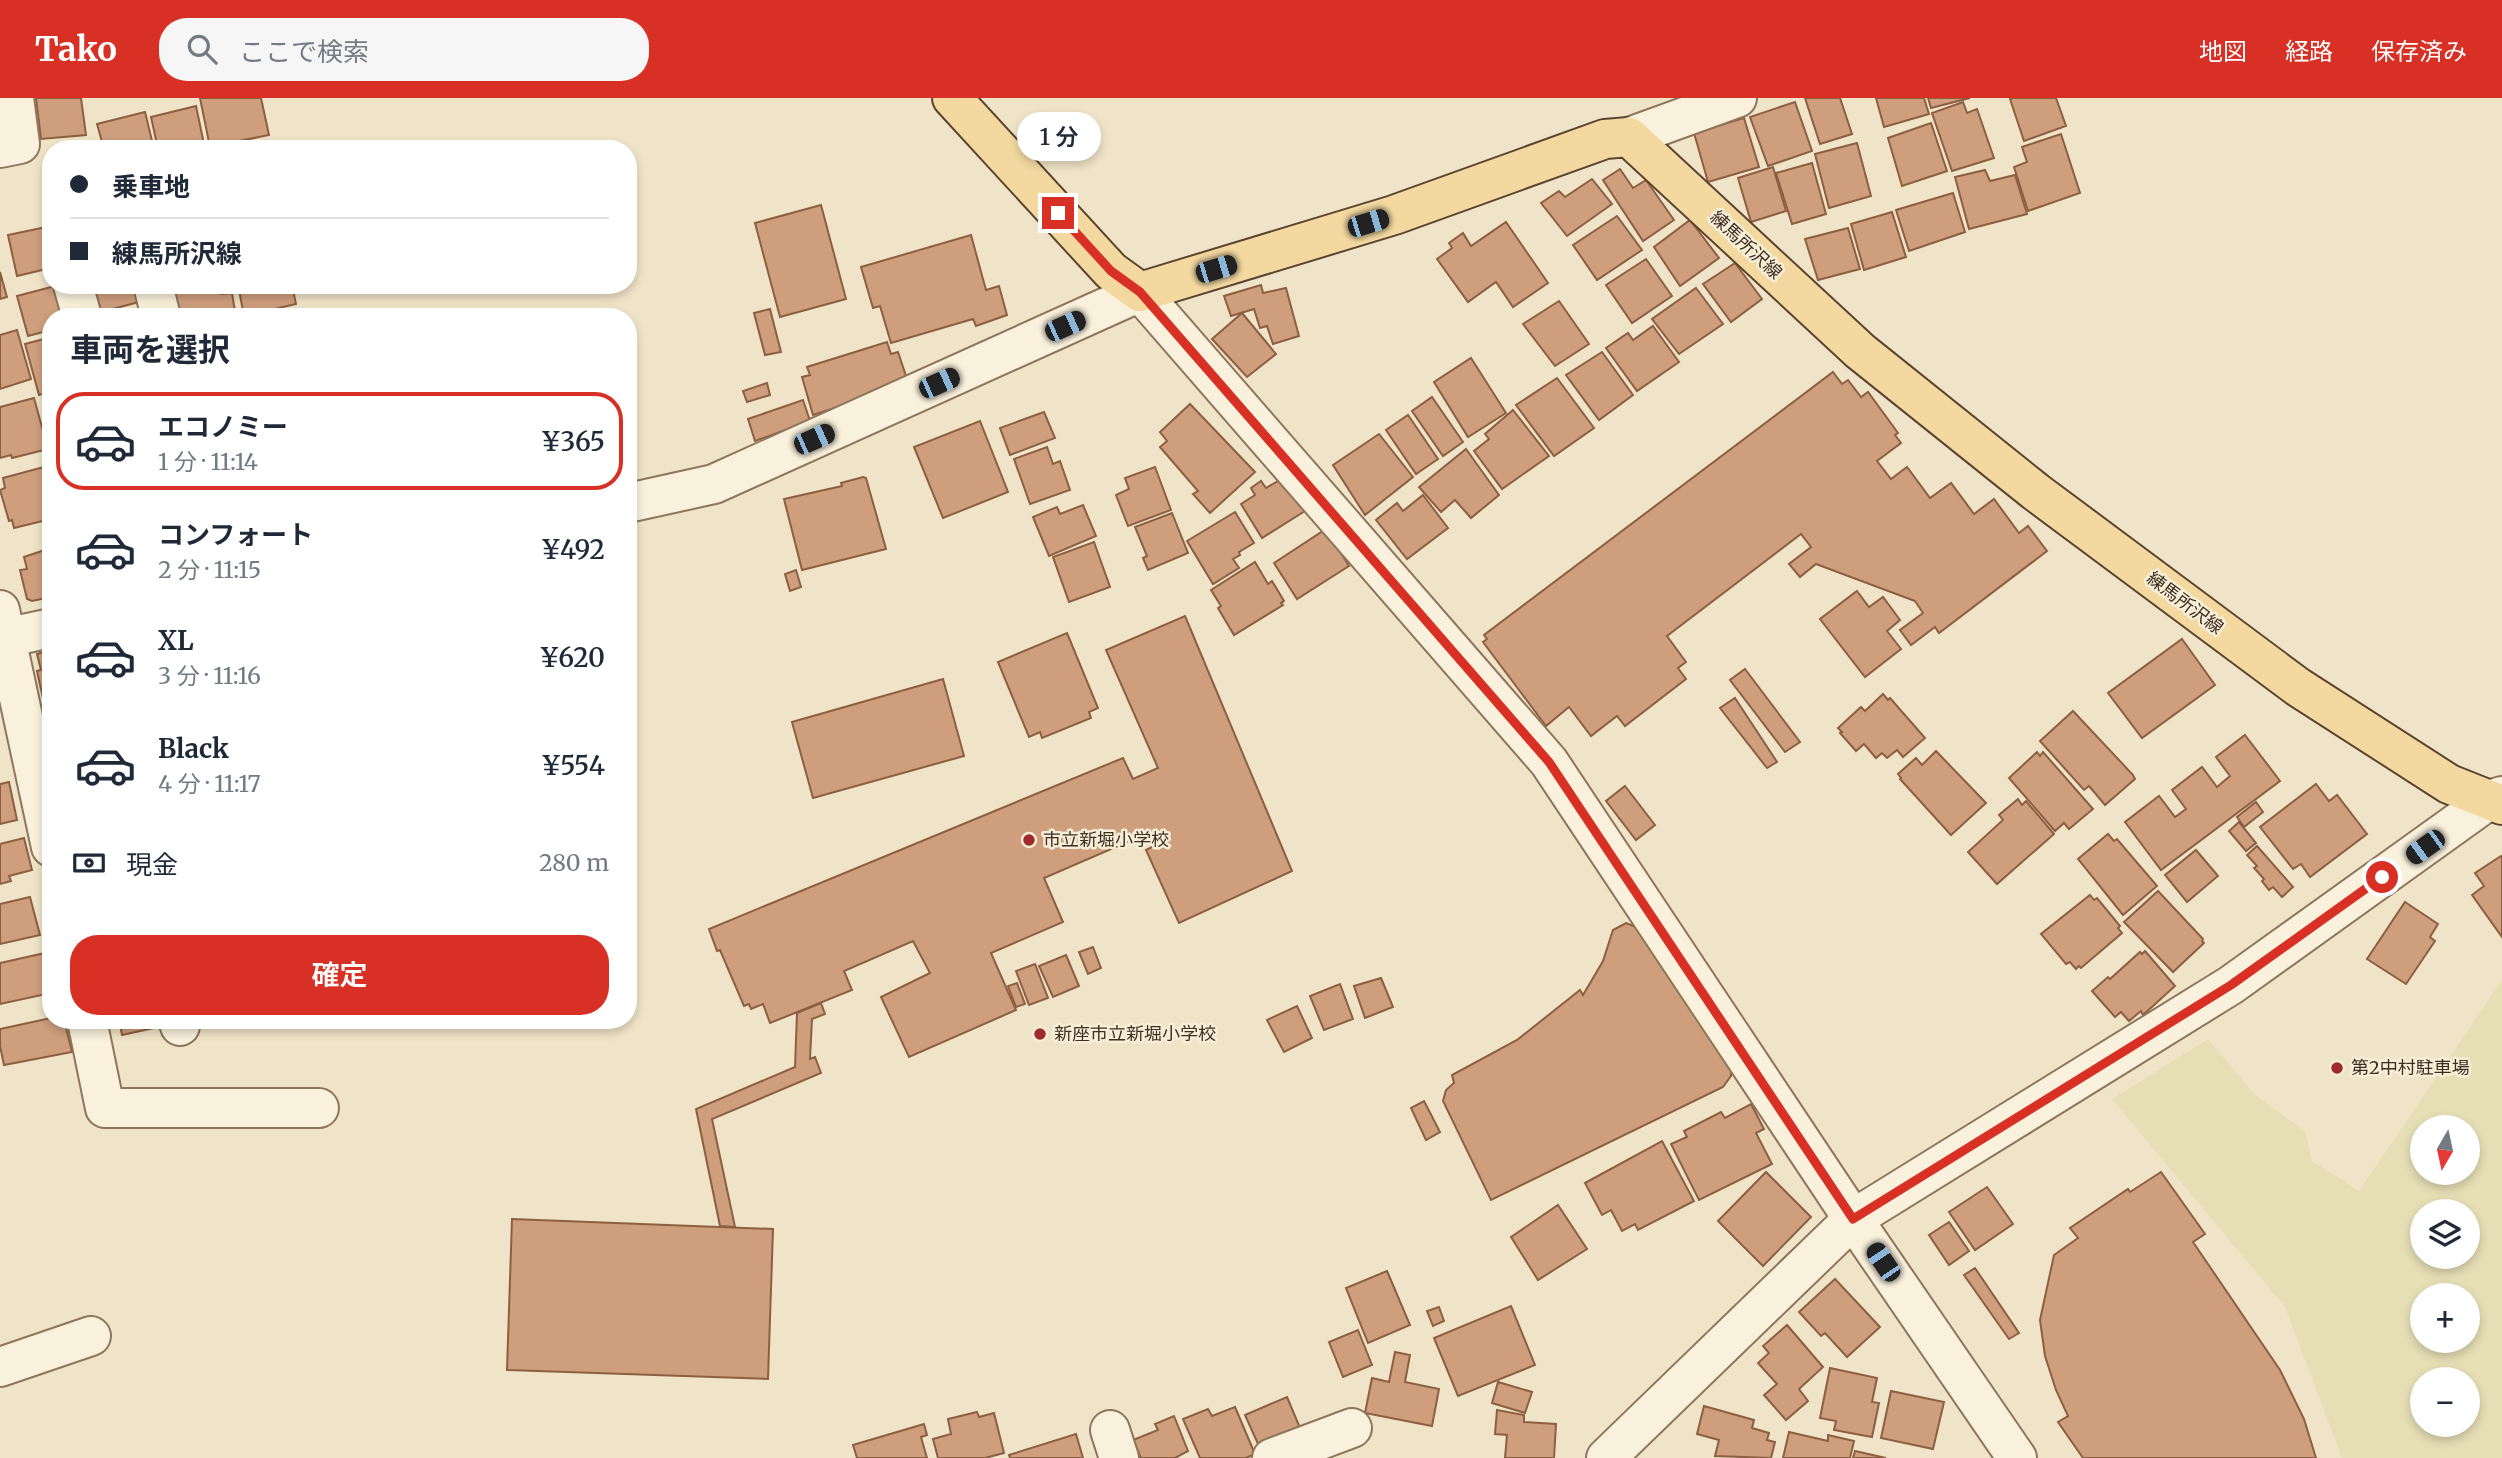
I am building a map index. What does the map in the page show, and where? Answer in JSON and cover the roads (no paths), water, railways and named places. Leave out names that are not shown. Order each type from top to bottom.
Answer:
[{"type":"main road","points":[[952,98],[1111,271],[1140,292],[1394,215],[1605,139],[1629,137]]},
{"type":"main road","name":"練馬所沢線","points":[[1629,137],[1860,351],[2036,492],[2298,687],[2440,779],[2498,801]]},
{"type":"street","points":[[0,148],[20,144],[14,98]]},
{"type":"street","points":[[1629,137],[1737,98]]},
{"type":"street","points":[[637,501],[714,484],[1140,292],[1549,762],[1853,1219],[2017,1458]]},
{"type":"street","points":[[42,628],[2,629],[42,807]]},
{"type":"street","points":[[1606,1458],[1853,1219],[2231,985],[2498,801]]},
{"type":"street","points":[[89,1029],[105,1108],[319,1108]]},
{"type":"street","points":[[0,1367],[91,1336]]},
{"type":"street","points":[[1272,1458],[1352,1429]]},
{"type":"place","name":"市立新堀小学校","points":[[1029,840]]},
{"type":"place","name":"新座市立新堀小学校","points":[[1040,1034]]},
{"type":"place","name":"第2中村駐車場","points":[[2337,1068]]}]
